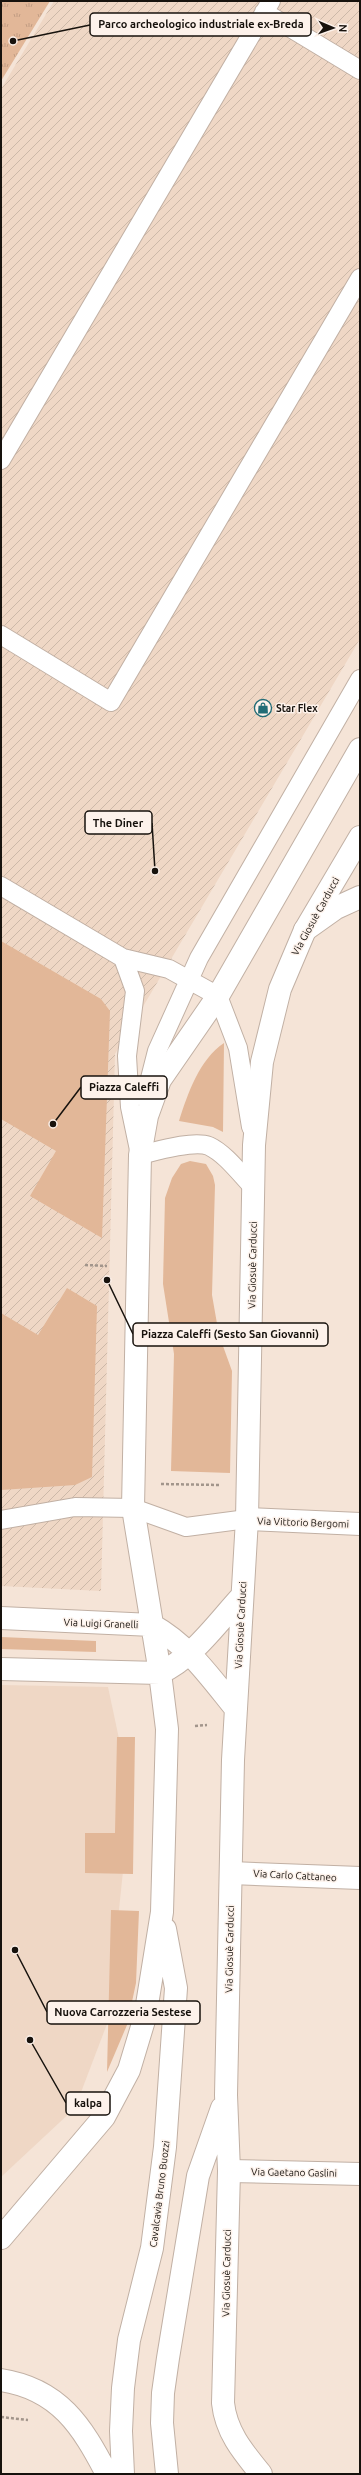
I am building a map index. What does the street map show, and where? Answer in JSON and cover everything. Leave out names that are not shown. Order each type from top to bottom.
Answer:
[{"type":"main road","points":[[1,2238],[104,2117],[129,2070],[145,2017],[162,1912],[167,1728],[160,1673],[133,1508],[140,1155],[147,1116],[160,1080],[218,996],[360,749]]},
{"type":"main road","name":"Via Giosuè Carducci","points":[[261,2474],[231,2434],[224,2419],[223,2403],[228,2171],[226,2095],[231,1873],[236,1709],[247,1519],[254,1145],[262,1062],[267,1034],[280,989],[305,930],[360,837]]},
{"type":"main road","points":[[305,930],[336,908],[360,897]]},
{"type":"main road","name":"Via Vittorio Bergomi","points":[[247,1519],[360,1524]]},
{"type":"main road","points":[[1,1669],[160,1673],[175,1666],[191,1653],[242,1596]]},
{"type":"main road","name":"Via Luigi Granelli","points":[[1,1618],[152,1625],[172,1636],[191,1653],[236,1709]]},
{"type":"main road","name":"Via Carlo Cattaneo","points":[[231,1873],[360,1878]]},
{"type":"main road","name":"Cavalcavia Bruno Buozzi","points":[[124,2474],[121,2431],[123,2388],[130,2340],[152,2248],[165,2147],[176,1988],[162,1912]]},
{"type":"main road","points":[[167,2474],[162,2423],[168,2358],[198,2176],[226,2095]]},
{"type":"main road","name":"Via Gaetano Gaslini","points":[[228,2171],[360,2174]]},
{"type":"main road","points":[[1,2380],[31,2389],[47,2397],[71,2415],[94,2449],[107,2474]]},
{"type":"lane","points":[[1,460],[267,7],[360,70]]},
{"type":"lane","points":[[1,635],[111,702],[360,278]]},
{"type":"lane","points":[[140,1155],[144,1101],[157,1051],[189,979],[199,958],[360,679]]},
{"type":"lane","points":[[1,886],[123,958],[169,969],[218,996],[238,1048],[254,1145]]},
{"type":"lane","points":[[123,958],[135,991],[128,1056],[130,1107],[140,1155]]},
{"type":"lane","points":[[169,969],[182,966],[199,958]]},
{"type":"lane","points":[[140,1155],[182,1146],[208,1146],[217,1150],[254,1188]]},
{"type":"lane","points":[[1,1520],[75,1507],[133,1508],[186,1527],[247,1519]]},
{"type":"path","points":[[85,1265],[107,1266]]},
{"type":"path","points":[[134,1484],[248,1485]]},
{"type":"path","points":[[1,2417],[27,2419],[32,2423]]},
{"type":"shaded area","points":[[54,1],[360,1],[360,639],[115,1054],[101,1591],[1,1586],[1,89]]},
{"type":"shaded area","points":[[1,1685],[108,1687],[131,1795],[107,2024],[75,2108],[1,2177]]},
{"type":"green space","points":[[1,1],[50,1],[1,81]]},
{"type":"green space","points":[[1,941],[101,999],[110,1011],[102,1238],[30,1196],[56,1151],[1,1119]]},
{"type":"green space","points":[[224,1043],[223,1132],[213,1127],[179,1121],[186,1099],[201,1068],[215,1050]]},
{"type":"green space","points":[[190,1161],[206,1164],[213,1176],[215,1185],[212,1295],[219,1335],[232,1371],[230,1473],[171,1471],[174,1354],[163,1284],[165,1198],[172,1178],[181,1164]]},
{"type":"green space","points":[[67,1288],[97,1306],[92,1477],[75,1485],[1,1490],[1,1313],[38,1335]]},
{"type":"green space","points":[[1,1637],[96,1641],[96,1652],[1,1649]]},
{"type":"green space","points":[[117,1737],[135,1737],[133,1874],[85,1873],[85,1833],[115,1833]]},
{"type":"green space","points":[[111,1910],[139,1911],[136,1983],[127,2025],[107,2072]]},
{"type":"place","name":"Parco archeologico industriale ex-Breda","points":[[13,41]]},
{"type":"place","name":"Star Flex","points":[[263,708]]},
{"type":"place","name":"The Diner","points":[[155,871]]},
{"type":"place","name":"Piazza Caleffi","points":[[53,1124]]},
{"type":"place","name":"Piazza Caleffi (Sesto San Giovanni)","points":[[107,1280]]},
{"type":"place","name":"Nuova Carrozzeria Sestese","points":[[15,1950]]},
{"type":"place","name":"kalpa","points":[[30,2040]]}]
